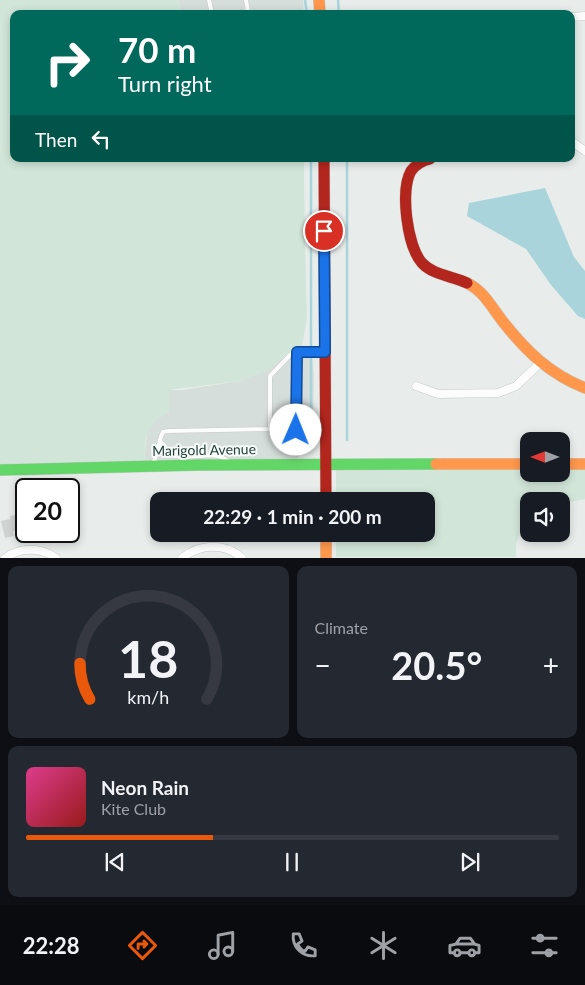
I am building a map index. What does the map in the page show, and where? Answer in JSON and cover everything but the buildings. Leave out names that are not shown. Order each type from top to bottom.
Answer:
[{"type":"main road","points":[[324,162],[326,492]]},
{"type":"main road","points":[[424,162],[415,166],[408,177],[407,184],[408,238],[420,268],[466,282],[479,290],[516,339],[540,364],[563,379],[585,388]]},
{"type":"main road","name":"Marigold Avenue","points":[[0,470],[232,465],[520,464]]},
{"type":"main road","points":[[570,464],[585,464]]},
{"type":"main road","points":[[326,542],[326,558]]},
{"type":"street","points":[[416,386],[438,394],[498,393],[524,381],[540,364]]},
{"type":"street","points":[[182,558],[195,550],[208,546],[227,549],[242,558]]},
{"type":"street","points":[[5,558],[16,552],[30,550],[43,551],[56,558]]},
{"type":"lane","points":[[297,352],[296,430],[291,434],[274,434],[270,429],[270,376],[293,352],[297,352],[325,352]]},
{"type":"lane","points":[[151,466],[156,458],[163,432],[168,430],[270,429]]},
{"type":"lane","points":[[161,442],[170,453],[176,456],[217,456],[225,458],[232,465]]},
{"type":"shaded area","points":[[178,0],[303,0],[304,10],[181,10]]},
{"type":"shaded area","points":[[296,347],[311,347],[314,374],[313,429],[309,446],[296,460],[144,462],[148,428],[158,418],[169,412],[169,390],[182,390],[240,381],[283,358]]},
{"type":"green space","points":[[0,0],[178,0],[181,10],[10,10],[10,162],[304,162],[307,318],[302,347],[296,347],[268,370],[240,381],[169,390],[169,412],[150,427],[146,438],[144,462],[0,466]]},
{"type":"green space","points":[[336,468],[520,468],[520,482],[570,482],[570,468],[585,468],[585,499],[570,502],[570,492],[520,492],[520,531],[516,545],[516,557],[336,557],[336,542],[435,542],[435,492],[336,492]]},
{"type":"water","points":[[545,188],[574,257],[585,271],[585,319],[578,316],[551,285],[526,249],[467,216],[469,203]]},
{"type":"waterway","points":[[305,0],[306,10]]},
{"type":"waterway","points":[[338,0],[339,10]]},
{"type":"waterway","points":[[311,162],[311,434]]},
{"type":"waterway","points":[[347,162],[347,440]]},
{"type":"traffic: fast","points":[[0,470],[198,465],[436,464]]},
{"type":"traffic: slow","points":[[319,0],[320,10]]},
{"type":"traffic: slow","points":[[467,283],[483,295],[513,334],[531,353],[550,369],[585,388]]},
{"type":"traffic: slow","points":[[436,464],[520,464]]},
{"type":"traffic: slow","points":[[570,464],[585,464]]},
{"type":"traffic: slow","points":[[326,542],[326,558]]},
{"type":"traffic: jam","points":[[324,162],[326,492]]},
{"type":"traffic: jam","points":[[422,162],[411,171],[406,191],[407,218],[412,244],[426,267],[437,273],[467,283]]},
{"type":"route","points":[[296,430],[297,352],[325,352],[324,231]]}]
